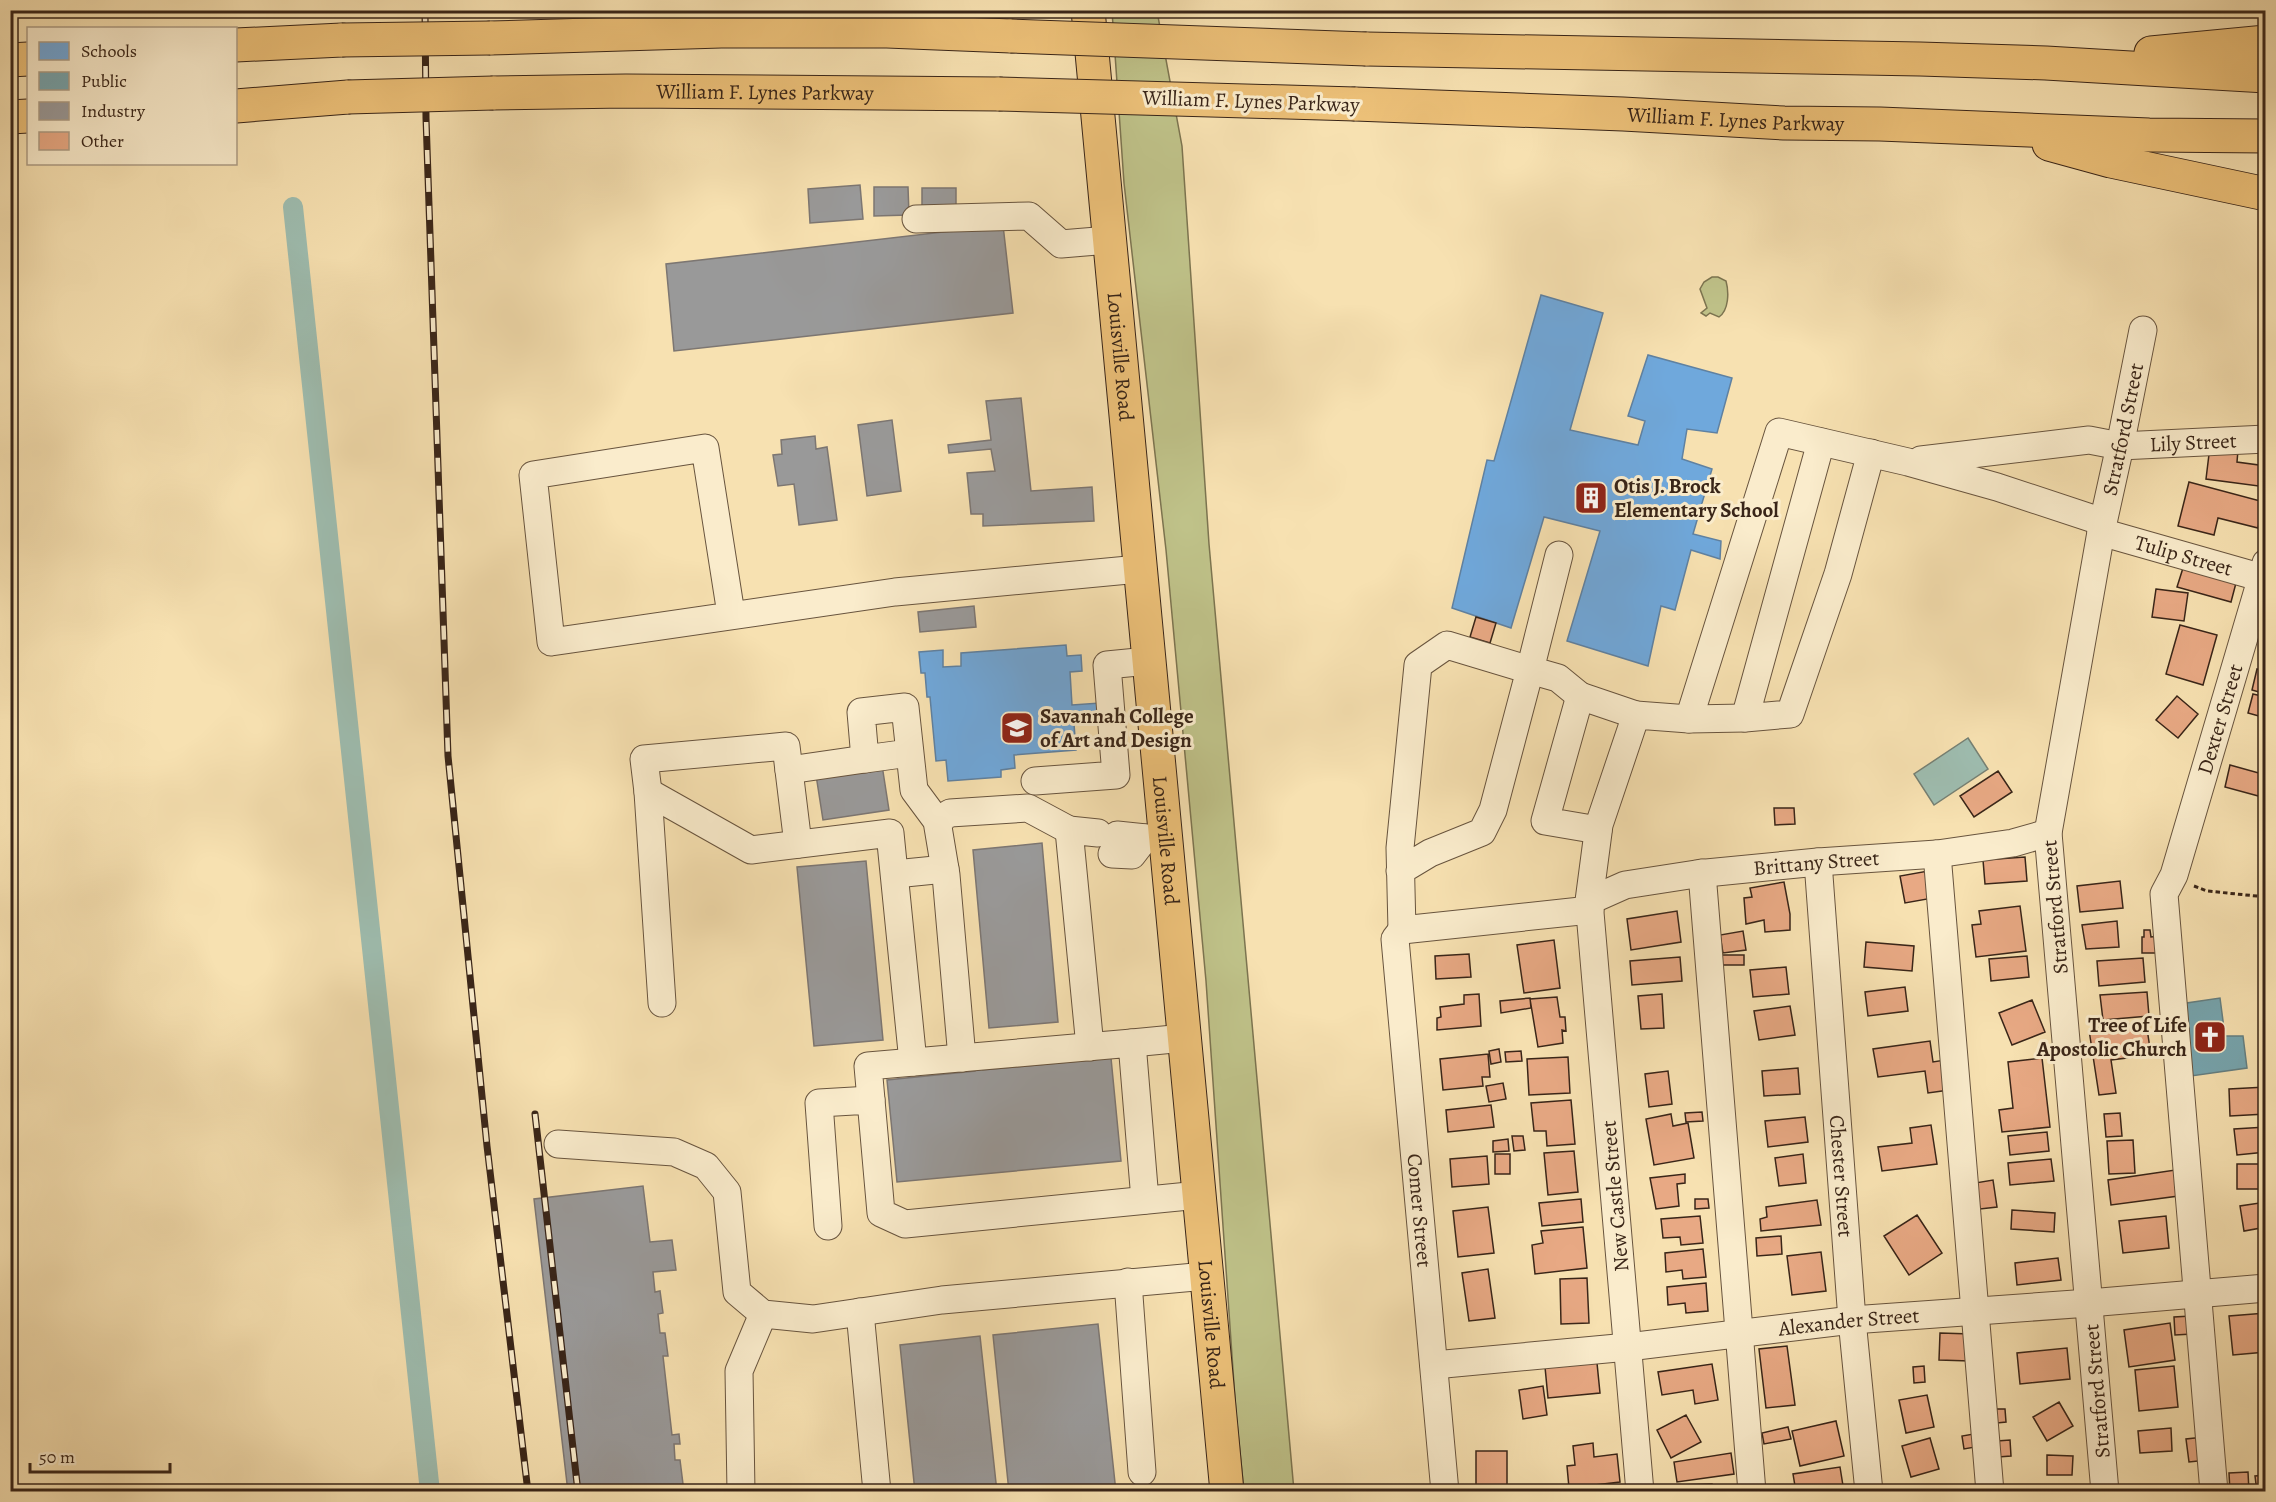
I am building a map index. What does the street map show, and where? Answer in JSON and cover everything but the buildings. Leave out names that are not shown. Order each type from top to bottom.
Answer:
[{"type":"main road","name":"Louisville Road","points":[[1088,10],[1148,661],[1155,839],[1184,1038],[1227,1491]]},
{"type":"main road","points":[[237,45],[342,40],[722,31],[887,31],[1366,49],[2046,63],[2265,76]]},
{"type":"main road","points":[[2046,63],[2265,42]]},
{"type":"main road","points":[[10,60],[27,59]]},
{"type":"main road","name":"William F. Lynes Parkway","points":[[237,105],[348,97],[493,93],[672,91],[999,94],[1354,104],[1623,114],[1784,123],[1880,124],[2149,135],[2265,136]]},
{"type":"main road","points":[[10,117],[27,116]]},
{"type":"main road","points":[[1995,129],[2111,161],[2265,194]]},
{"type":"street","points":[[916,219],[1029,216],[1061,244],[1109,240]]},
{"type":"street","name":"Stratford Street","points":[[2105,1491],[2048,833],[2102,527],[2143,330]]},
{"type":"street","name":"Tulip Street","points":[[1689,720],[1779,432],[1908,462],[1997,487],[2102,527],[2264,573]]},
{"type":"street","name":"Lily Street","points":[[1908,462],[2089,440],[2120,446],[2265,439]]},
{"type":"street","points":[[1745,718],[1821,442]]},
{"type":"street","points":[[731,614],[705,448],[533,475],[551,642],[731,614],[895,592],[1139,569]]},
{"type":"street","points":[[1530,670],[1558,678],[1580,696],[1636,715],[1689,720],[1790,714],[1838,574],[1871,453]]},
{"type":"street","points":[[1400,871],[1430,854],[1482,832],[1493,810],[1559,555]]},
{"type":"street","name":"Dexter Street","points":[[2214,1491],[2164,894],[2174,875],[2264,573]]},
{"type":"street","name":"Comer Street","points":[[1445,1491],[1395,939],[1402,930],[1400,848],[1418,665],[1447,645],[1530,670]]},
{"type":"street","points":[[1035,781],[1116,775],[1107,665],[1148,661]]},
{"type":"street","points":[[1398,664],[1415,698]]},
{"type":"street","points":[[1580,696],[1545,821],[1598,830]]},
{"type":"street","points":[[865,759],[861,712],[905,707],[914,790],[937,821],[945,869],[962,1058]]},
{"type":"street","name":"New Castle Street","points":[[1636,715],[1598,830],[1589,905],[1640,1491]]},
{"type":"street","points":[[662,1003],[644,759],[786,746],[798,844]]},
{"type":"street","points":[[789,770],[909,753]]},
{"type":"street","points":[[648,792],[751,850],[890,833],[913,1062]]},
{"type":"street","points":[[937,821],[950,813],[1028,808],[1094,842],[1155,839]]},
{"type":"street","name":"Brittany Street","points":[[1402,930],[1589,905],[1625,885],[1702,873],[1937,854],[2013,843],[2048,833]]},
{"type":"street","points":[[1089,1047],[1094,842]]},
{"type":"street","points":[[1937,854],[1990,1491]]},
{"type":"street","name":"Chester Street","points":[[1818,862],[1852,1320],[1869,1491]]},
{"type":"street","points":[[895,874],[945,869]]},
{"type":"street","points":[[1702,873],[1752,1491]]},
{"type":"street","points":[[1184,1038],[868,1066],[881,1213],[905,1224],[1199,1195]]},
{"type":"street","points":[[1132,1043],[1145,1200]]},
{"type":"street","points":[[828,1226],[819,1103],[871,1100]]},
{"type":"street","points":[[558,1144],[674,1152],[706,1166],[727,1192],[737,1292],[763,1314],[813,1319],[942,1300],[1206,1276]]},
{"type":"street","points":[[1128,1282],[1142,1472]]},
{"type":"street","name":"Alexander Street","points":[[1434,1365],[1628,1347],[1852,1320],[2265,1288]]},
{"type":"street","points":[[860,1312],[877,1491]]},
{"type":"street","points":[[741,1491],[739,1371],[763,1314]]},
{"type":"path","points":[[2174,875],[2207,891],[2265,897]]},
{"type":"green space","points":[[1112,11],[1157,11],[1182,146],[1209,544],[1294,1491],[1244,1491],[1236,1413],[1206,981],[1166,550],[1124,183]]},
{"type":"green space","points":[[1712,277],[1726,281],[1727,285],[1725,310],[1719,317],[1710,313],[1706,316],[1701,313],[1707,308],[1700,289],[1704,282]]},
{"type":"shaded area","points":[[1968,738],[1988,769],[1934,805],[1914,774]]},
{"type":"waterway","points":[[293,207],[430,1492]]},
{"type":"railway","points":[[425,10],[426,118],[448,756],[487,1146],[528,1492]]},
{"type":"railway","points":[[535,1114],[578,1492]]},
{"type":"place","name":"Otis J. Brock Elementary School","points":[[1591,498]]},
{"type":"place","name":"Savannah College of Art and Design","points":[[1017,728]]},
{"type":"place","name":"Tree of Life Apostolic Church","points":[[2210,1037]]}]
